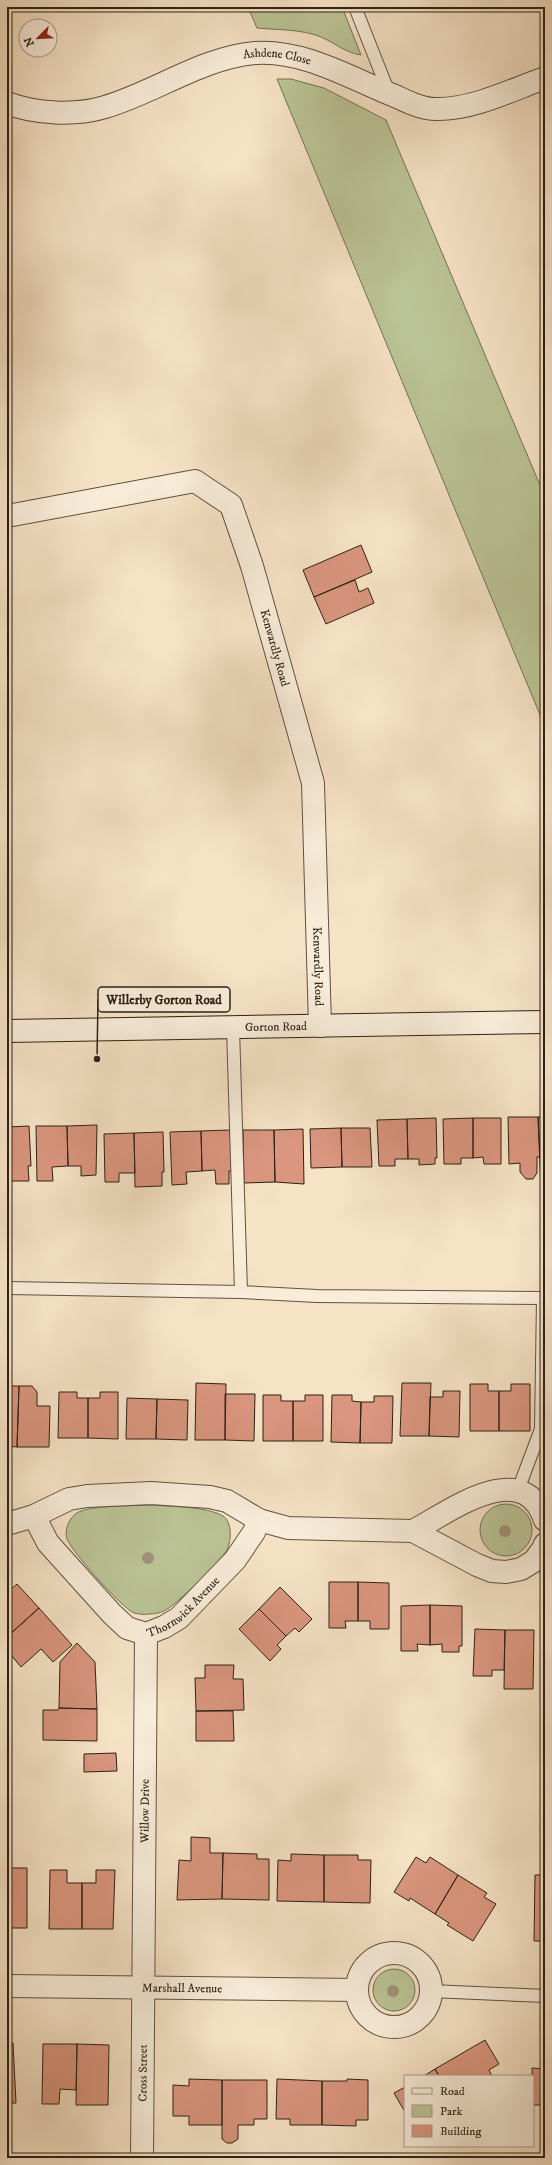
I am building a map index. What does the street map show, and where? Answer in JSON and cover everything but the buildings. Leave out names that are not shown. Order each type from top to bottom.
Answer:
[{"type":"street","name":"Ashdene Close","points":[[7,103],[20,108],[59,113],[104,108],[220,60],[256,53],[287,56],[318,64],[414,104],[437,110],[461,107],[545,78]]},
{"type":"street","name":"Kenwardly Road","points":[[7,516],[195,482],[231,505],[252,566],[313,783],[320,1026]]},
{"type":"street","name":"Gorton Road","points":[[7,1031],[545,1022]]},
{"type":"street","points":[[413,1530],[486,1492],[502,1490],[518,1490],[530,1496],[541,1508],[545,1520]]},
{"type":"street","points":[[7,1524],[34,1516],[70,1499],[87,1496],[151,1493],[210,1497],[227,1501],[259,1520],[288,1528],[413,1530],[476,1565],[492,1571],[506,1572],[521,1568],[534,1561],[544,1549],[545,1544]]},
{"type":"street","name":"Thornwick Avenue","points":[[34,1516],[48,1543],[112,1614],[127,1628],[146,1634],[164,1627],[179,1618],[235,1560],[254,1532],[259,1520]]},
{"type":"street","name":"Willow Drive","points":[[142,1987],[146,1634]]},
{"type":"street","points":[[394,1953],[405,1955],[416,1960],[424,1969],[429,1979],[431,1991],[429,2004],[422,2015],[412,2023],[400,2027],[387,2027],[375,2022],[365,2014],[359,2003],[357,1990],[359,1979],[364,1968],[372,1960],[382,1955],[394,1953]]},
{"type":"street","name":"Marshall Avenue","points":[[7,1986],[357,1990]]},
{"type":"street","name":"Cross Street","points":[[142,1987],[142,2158]]},
{"type":"lane","points":[[355,7],[390,94]]},
{"type":"lane","points":[[234,1028],[241,1292]]},
{"type":"lane","points":[[7,1288],[241,1292],[317,1296],[544,1298],[541,1429],[518,1490]]},
{"type":"lane","points":[[431,1991],[545,1996]]},
{"type":"green space","points":[[248,7],[342,7],[361,55],[350,52],[313,34],[297,31],[257,28]]},
{"type":"green space","points":[[277,79],[291,79],[324,88],[386,120],[545,497],[545,727]]},
{"type":"green space","points":[[506,1504],[516,1506],[524,1512],[530,1520],[532,1530],[530,1540],[524,1548],[516,1554],[506,1556],[496,1554],[488,1548],[482,1540],[480,1530],[482,1520],[488,1512],[496,1506]]},
{"type":"green space","points":[[152,1505],[208,1510],[216,1513],[226,1519],[230,1527],[230,1537],[227,1550],[208,1573],[169,1608],[155,1614],[134,1613],[119,1601],[98,1579],[71,1546],[67,1539],[66,1532],[68,1524],[74,1515],[83,1510],[102,1507]]},
{"type":"green space","points":[[390,1969],[398,1969],[406,1972],[412,1978],[415,1990],[412,2002],[406,2008],[398,2011],[390,2011],[382,2008],[376,2002],[373,1994],[373,1986],[376,1978],[382,1972]]},
{"type":"place","name":"Willerby Gorton Road","points":[[97,1059]]}]
